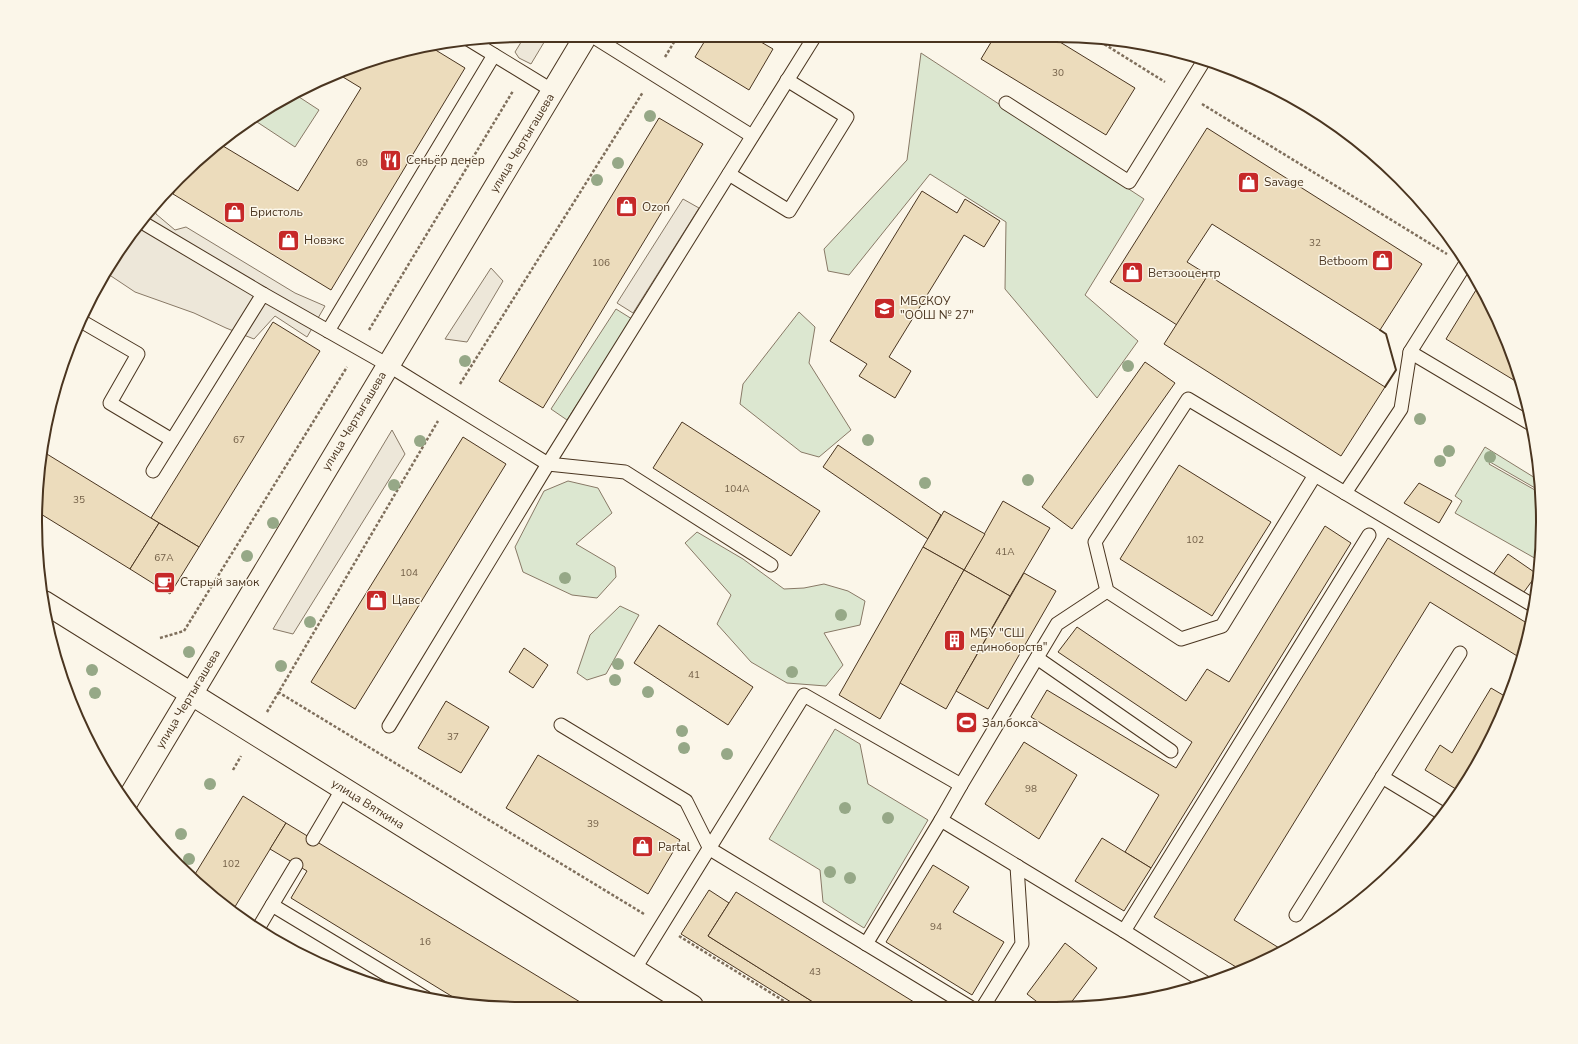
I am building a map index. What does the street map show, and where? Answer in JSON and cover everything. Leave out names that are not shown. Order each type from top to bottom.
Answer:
[{"type":"street","name":"улица Чертыгашева","points":[[129,798],[582,42]]},
{"type":"street","name":"улица Вяткина","points":[[49,605],[634,970],[681,1002]]},
{"type":"lane","points":[[602,42],[752,136]]},
{"type":"lane","points":[[389,726],[548,464],[811,42]]},
{"type":"lane","points":[[477,44],[553,91]]},
{"type":"lane","points":[[328,331],[494,55]]},
{"type":"lane","points":[[1006,103],[1129,182],[1201,64]]},
{"type":"lane","points":[[729,174],[789,211],[847,117],[787,80]]},
{"type":"lane","points":[[146,224],[263,294],[388,365],[548,464],[625,472],[771,565]]},
{"type":"lane","points":[[1345,493],[1401,410],[1410,352],[1463,267]]},
{"type":"lane","points":[[153,471],[263,294]]},
{"type":"lane","points":[[86,324],[138,354],[110,403],[172,440]]},
{"type":"lane","points":[[1410,352],[1525,421]]},
{"type":"lane","points":[[1315,475],[1222,626],[1181,639],[1106,591],[1095,542],[1188,399],[1529,603]]},
{"type":"lane","points":[[1124,931],[1369,535]]},
{"type":"lane","points":[[866,944],[1056,624],[1106,591]]},
{"type":"lane","points":[[1296,916],[1460,653]]},
{"type":"lane","points":[[1037,658],[1171,751]]},
{"type":"lane","points":[[634,970],[804,695],[961,785]]},
{"type":"lane","points":[[561,726],[686,801],[710,849],[962,1002]]},
{"type":"lane","points":[[1382,777],[1439,811]]},
{"type":"lane","points":[[313,839],[344,788]]},
{"type":"lane","points":[[941,820],[1124,931],[1201,980]]},
{"type":"lane","points":[[260,924],[296,865]]},
{"type":"lane","points":[[986,1002],[1022,944],[1017,866]]},
{"type":"lane","points":[[272,905],[411,989]]},
{"type":"path","points":[[1105,45],[1458,260]]},
{"type":"path","points":[[278,692],[662,925],[786,1002]]},
{"type":"green space","points":[[921,53],[1144,199],[1085,295],[1138,341],[1097,398],[1005,289],[1006,222],[930,174],[849,275],[828,271],[824,249],[907,160]]},
{"type":"green space","points":[[299,97],[319,110],[295,147],[257,122]]},
{"type":"green space","points":[[616,309],[632,319],[567,420],[551,409]]},
{"type":"green space","points":[[799,312],[815,327],[809,363],[851,430],[819,457],[801,452],[740,404],[743,384]]},
{"type":"green space","points":[[1485,447],[1534,477],[1535,488],[1490,462],[1489,464],[1535,490],[1536,522],[1535,558],[1455,513],[1462,501],[1455,496]]},
{"type":"green space","points":[[568,481],[598,488],[612,513],[576,544],[615,567],[616,577],[597,598],[572,595],[523,572],[515,547],[544,491]]},
{"type":"green space","points":[[697,532],[743,559],[784,589],[804,588],[824,584],[848,591],[865,601],[860,625],[824,633],[843,665],[826,686],[787,683],[751,662],[717,624],[731,595],[685,543]]},
{"type":"green space","points":[[620,606],[639,615],[606,674],[587,680],[577,673],[590,635]]},
{"type":"green space","points":[[835,729],[860,744],[868,784],[928,820],[864,928],[823,902],[820,870],[769,839]]},
{"type":"shaded area","points":[[521,42],[544,42],[531,64],[519,58],[515,52]]},
{"type":"shaded area","points":[[683,199],[699,208],[633,313],[617,303]]},
{"type":"shaded area","points":[[156,212],[175,230],[186,227],[295,293],[325,306],[307,337],[275,316],[254,339],[194,313],[135,292],[110,275],[141,230]]},
{"type":"shaded area","points":[[491,268],[503,281],[467,342],[445,339]]},
{"type":"shaded area","points":[[392,430],[405,454],[293,634],[273,629]]},
{"type":"building","points":[[704,42],[761,42],[773,49],[749,90],[695,57]]},
{"type":"building","points":[[991,42],[1060,42],[1135,88],[1106,135],[981,59]]},
{"type":"building","points":[[435,50],[465,68],[331,290],[173,194],[206,161],[224,146],[298,191],[361,88],[343,77],[368,67],[428,51]]},
{"type":"building","points":[[659,118],[703,144],[543,408],[499,381]]},
{"type":"building","points":[[1207,128],[1422,264],[1380,330],[1212,224],[1187,262],[1208,275],[1177,325],[1110,282]]},
{"type":"building","name":"МБСКОУ \"ООШ № 27\"","points":[[922,191],[957,213],[965,199],[1000,221],[984,247],[964,235],[889,357],[911,371],[895,398],[859,376],[867,364],[830,341]]},
{"type":"building","points":[[1208,275],[1385,387],[1341,456],[1164,344]]},
{"type":"building","points":[[1476,290],[1499,338],[1515,381],[1446,339]]},
{"type":"building","points":[[273,322],[320,351],[199,547],[151,518]]},
{"type":"building","points":[[1145,362],[1175,383],[1072,529],[1042,507]]},
{"type":"building","points":[[682,422],[820,511],[791,556],[653,468]]},
{"type":"building","points":[[463,437],[506,464],[355,709],[311,682]]},
{"type":"building","points":[[838,445],[941,515],[928,539],[823,467]]},
{"type":"building","points":[[47,454],[159,523],[130,569],[42,515]]},
{"type":"building","points":[[1179,465],[1271,522],[1212,616],[1120,559]]},
{"type":"building","points":[[1419,483],[1452,501],[1439,523],[1404,503]]},
{"type":"building","points":[[1003,501],[1050,528],[1010,596],[964,570]]},
{"type":"building","points":[[944,511],[985,534],[964,570],[923,547]]},
{"type":"building","points":[[159,523],[199,547],[170,594],[130,569]]},
{"type":"building","points":[[1325,526],[1351,543],[1151,868],[1125,852],[1159,795],[1031,717],[1047,690],[1176,768],[1192,742],[1058,652],[1077,627],[1186,701],[1207,669],[1229,682]]},
{"type":"building","points":[[1388,538],[1526,622],[1517,656],[1430,602],[1234,920],[1278,947],[1236,967],[1154,917]]},
{"type":"building","points":[[923,547],[964,570],[880,719],[839,695]]},
{"type":"building","points":[[1508,554],[1533,571],[1532,580],[1521,596],[1492,576]]},
{"type":"building","name":"МБУ \"СШ единоборств\"","points":[[964,570],[1010,596],[946,709],[900,683]]},
{"type":"building","points":[[1024,573],[1056,591],[988,709],[956,691]]},
{"type":"building","points":[[659,625],[753,687],[728,725],[634,663]]},
{"type":"building","points":[[524,648],[548,665],[533,688],[509,672]]},
{"type":"building","points":[[1491,688],[1503,695],[1472,762],[1455,789],[1425,770],[1440,745],[1452,753]]},
{"type":"building","points":[[446,701],[489,727],[461,773],[418,748]]},
{"type":"building","points":[[1024,742],[1077,775],[1039,839],[985,804]]},
{"type":"building","points":[[538,755],[680,840],[648,894],[506,808]]},
{"type":"building","points":[[243,796],[286,823],[235,907],[196,873]]},
{"type":"building","points":[[286,823],[580,1002],[491,1001],[453,997],[291,898],[307,871],[270,849]]},
{"type":"building","points":[[1102,838],[1151,868],[1124,911],[1075,881]]},
{"type":"building","points":[[933,865],[969,887],[953,912],[1004,942],[972,995],[886,942]]},
{"type":"building","points":[[709,890],[729,903],[708,936],[813,1002],[791,1002],[681,934]]},
{"type":"building","points":[[736,892],[914,1002],[813,1002],[708,936]]},
{"type":"building","points":[[1065,943],[1097,968],[1072,1001],[1037,1002],[1027,994]]},
{"type":"wall","points":[[1380,330],[1386,334],[1396,370],[1385,387]]},
{"type":"place","name":"Сеньёр денер","points":[[390,160]]},
{"type":"place","name":"Savage","points":[[1248,182]]},
{"type":"place","name":"Ozon","points":[[626,207]]},
{"type":"place","name":"Бристоль","points":[[235,212]]},
{"type":"place","name":"Новэкс","points":[[288,240]]},
{"type":"place","name":"Betboom","points":[[1383,261]]},
{"type":"place","name":"Ветзооцентр","points":[[1133,273]]},
{"type":"place","name":"МБСКОУ \"ООШ № 27\"","points":[[885,308]]},
{"type":"place","name":"Старый замок","points":[[164,582]]},
{"type":"place","name":"Цавс","points":[[377,600]]},
{"type":"place","name":"МБУ \"СШ единоборств\"","points":[[955,640]]},
{"type":"place","name":"Зал бокса","points":[[966,723]]},
{"type":"place","name":"Partal","points":[[643,847]]}]
